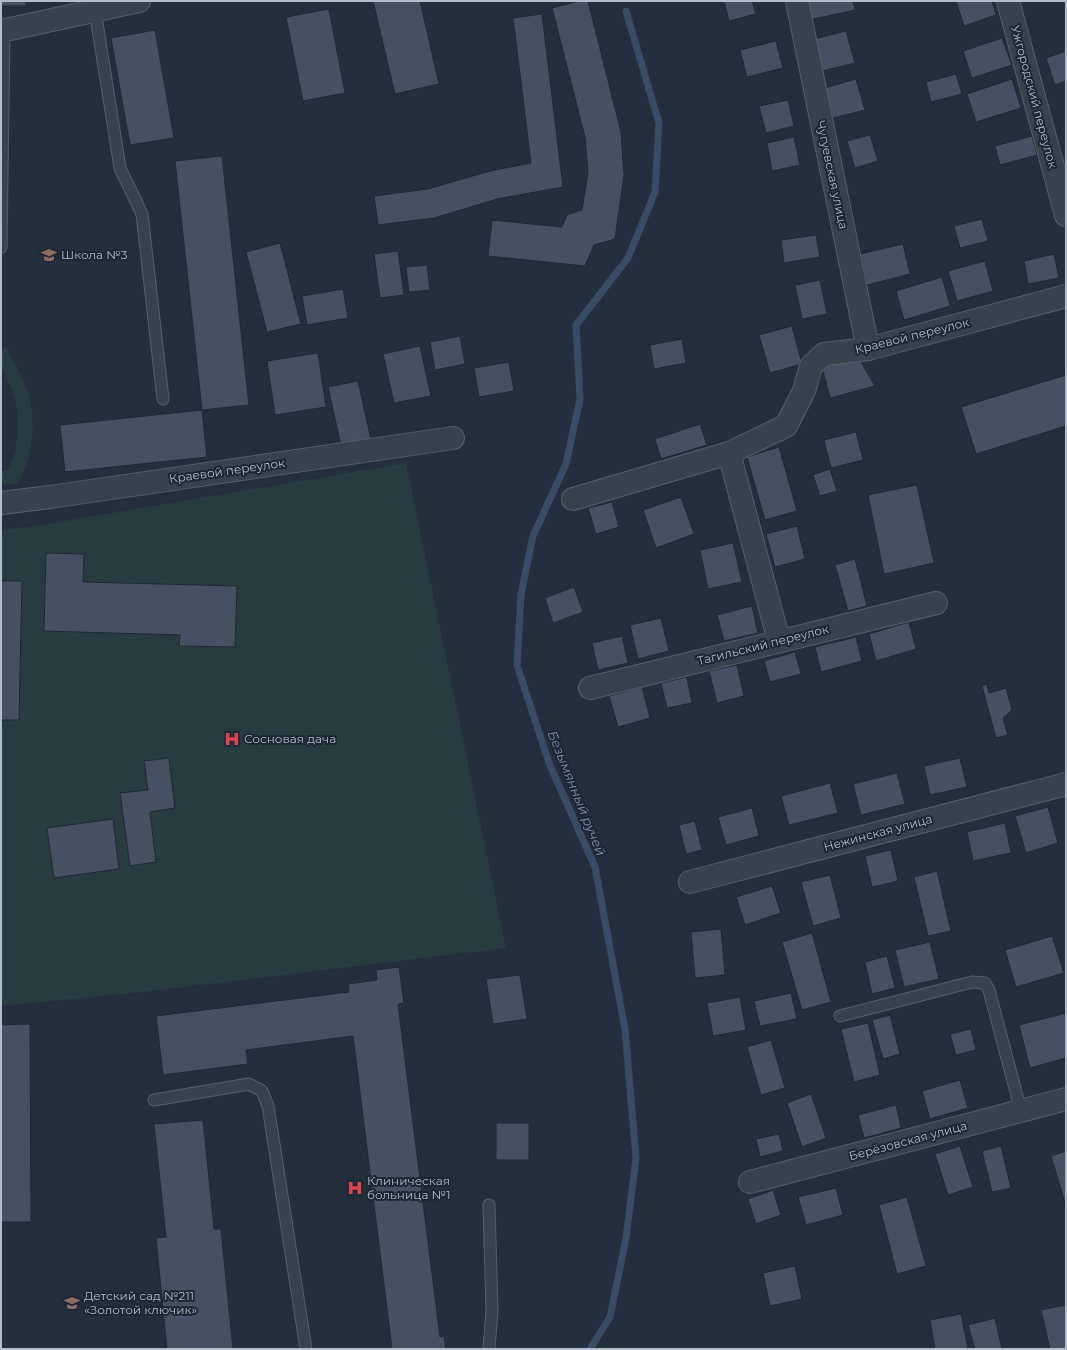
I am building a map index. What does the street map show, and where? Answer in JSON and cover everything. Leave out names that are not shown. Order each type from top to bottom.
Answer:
[{"type":"street","points":[[3,30],[139,1]]},
{"type":"street","name":"Чугуевская улица","points":[[797,1],[868,349]]},
{"type":"street","name":"Ужгородский переулок","points":[[1008,1],[1066,215]]},
{"type":"street","name":"Краевой переулок","points":[[574,499],[729,453],[786,426],[804,391],[811,366],[824,354],[868,349],[1066,296]]},
{"type":"street","name":"Краевой переулок","points":[[1,503],[453,438]]},
{"type":"street","points":[[729,453],[778,642]]},
{"type":"street","name":"Тагильский переулок","points":[[590,688],[936,602]]},
{"type":"street","name":"Нежинская улица","points":[[690,882],[1066,784]]},
{"type":"street","name":"Берёзовская улица","points":[[750,1182],[1066,1099]]},
{"type":"lane","points":[[95,10],[120,168],[142,214],[163,399]]},
{"type":"lane","points":[[1,247],[3,30]]},
{"type":"lane","points":[[840,1016],[972,982],[985,984],[989,990],[1021,1111]]},
{"type":"lane","points":[[154,1100],[249,1084],[262,1091],[268,1106],[306,1349]]},
{"type":"lane","points":[[489,1205],[492,1310],[489,1349]]},
{"type":"green space","points":[[6,348],[26,387],[30,399],[33,425],[29,455],[18,484],[1,485],[1,471],[8,470],[15,452],[18,434],[18,415],[14,396],[8,380],[1,368],[1,349]]},
{"type":"green space","name":"Сосновая дача","points":[[406,463],[506,948],[143,992],[1,1006],[1,530],[42,525]]},
{"type":"building","points":[[1,1],[26,1],[26,6],[1,6]]},
{"type":"building","points":[[373,1],[420,1],[439,84],[395,94]]},
{"type":"building","points":[[579,1],[588,1],[621,132],[624,175],[615,239],[594,245],[585,266],[488,256],[492,220],[562,227],[567,215],[582,210],[588,173],[585,137],[552,8]]},
{"type":"building","points":[[724,1],[752,1],[756,14],[729,21]]},
{"type":"building","points":[[805,1],[853,1],[855,10],[809,20]]},
{"type":"building","points":[[956,1],[992,1],[996,15],[964,26]]},
{"type":"building","points":[[329,9],[345,93],[303,101],[286,17]]},
{"type":"building","points":[[542,14],[563,187],[497,199],[434,218],[378,225],[374,196],[428,189],[490,171],[531,163],[513,18]]},
{"type":"building","points":[[155,30],[174,138],[130,145],[111,38]]},
{"type":"building","points":[[846,31],[855,63],[822,71],[814,39]]},
{"type":"building","points":[[1002,38],[1012,65],[972,78],[963,51]]},
{"type":"building","points":[[776,41],[783,68],[747,77],[740,50]]},
{"type":"building","points":[[1066,51],[1066,81],[1055,85],[1046,58]]},
{"type":"building","points":[[956,74],[962,94],[931,102],[926,82]]},
{"type":"building","points":[[856,79],[865,110],[833,118],[825,88]]},
{"type":"building","points":[[1012,79],[1021,108],[976,122],[967,94]]},
{"type":"building","points":[[788,100],[794,126],[766,133],[759,106]]},
{"type":"building","points":[[870,135],[878,161],[855,168],[847,141]]},
{"type":"building","points":[[1032,136],[1037,155],[1000,165],[995,146]]},
{"type":"building","points":[[794,137],[800,165],[772,171],[767,143]]},
{"type":"building","points":[[222,156],[249,405],[202,410],[175,161]]},
{"type":"building","points":[[982,219],[988,241],[960,248],[954,226]]},
{"type":"building","points":[[816,235],[820,257],[784,263],[781,240]]},
{"type":"building","points":[[280,243],[301,324],[267,332],[246,252]]},
{"type":"building","points":[[903,244],[910,274],[867,285],[860,254]]},
{"type":"building","points":[[398,251],[404,295],[380,298],[374,254]]},
{"type":"building","points":[[1054,254],[1059,278],[1028,284],[1024,261]]},
{"type":"building","points":[[985,261],[993,291],[957,301],[948,271]]},
{"type":"building","points":[[427,265],[430,290],[409,292],[406,267]]},
{"type":"building","points":[[942,277],[950,306],[904,320],[896,291]]},
{"type":"building","points":[[820,280],[827,314],[802,319],[795,285]]},
{"type":"building","points":[[343,289],[348,318],[307,325],[302,296]]},
{"type":"building","points":[[792,326],[802,364],[770,373],[759,335]]},
{"type":"building","points":[[460,336],[465,364],[435,370],[430,342]]},
{"type":"building","points":[[682,339],[686,363],[654,369],[650,345]]},
{"type":"building","points":[[420,346],[431,396],[394,403],[383,354]]},
{"type":"building","points":[[318,353],[326,407],[275,415],[267,361]]},
{"type":"building","points":[[858,357],[875,386],[830,398],[822,367]]},
{"type":"building","points":[[509,362],[514,391],[479,397],[474,368]]},
{"type":"building","points":[[1066,375],[1066,426],[976,454],[961,407]]},
{"type":"building","points":[[358,381],[372,444],[342,450],[328,387]]},
{"type":"building","points":[[202,410],[207,457],[65,472],[60,425]]},
{"type":"building","points":[[700,424],[707,445],[661,459],[655,439]]},
{"type":"building","points":[[856,432],[863,460],[831,468],[824,440]]},
{"type":"building","points":[[779,447],[797,511],[765,520],[747,457]]},
{"type":"building","points":[[830,469],[837,491],[820,496],[813,475]]},
{"type":"building","points":[[917,485],[934,563],[884,574],[868,495]]},
{"type":"building","points":[[681,497],[694,534],[656,548],[643,510]]},
{"type":"building","points":[[612,502],[619,527],[596,534],[588,508]]},
{"type":"building","points":[[797,526],[805,559],[775,567],[766,534]]},
{"type":"building","points":[[733,543],[742,582],[708,589],[700,550]]},
{"type":"building","points":[[46,553],[84,554],[83,582],[237,586],[235,647],[179,646],[180,635],[44,631]]},
{"type":"building","points":[[855,559],[867,606],[848,611],[835,565]]},
{"type":"building","points":[[1,581],[22,581],[19,720],[1,720]]},
{"type":"building","points":[[574,587],[583,612],[553,623],[545,598]]},
{"type":"building","points":[[752,606],[758,633],[724,641],[717,615]]},
{"type":"building","points":[[661,618],[669,651],[638,659],[630,625]]},
{"type":"building","points":[[909,622],[916,649],[876,661],[869,634]]},
{"type":"building","points":[[622,636],[628,663],[598,670],[592,643]]},
{"type":"building","points":[[856,637],[862,661],[821,672],[815,647]]},
{"type":"building","points":[[795,652],[801,674],[770,682],[764,661]]},
{"type":"building","points":[[737,665],[744,696],[717,703],[709,671]]},
{"type":"building","points":[[687,677],[692,703],[667,708],[661,683]]},
{"type":"building","points":[[987,684],[989,693],[1006,688],[1012,710],[1003,718],[1008,735],[996,738],[982,686]]},
{"type":"building","points":[[642,687],[650,718],[618,727],[609,696]]},
{"type":"building","points":[[169,758],[175,808],[150,812],[156,862],[130,866],[120,793],[148,790],[144,761]]},
{"type":"building","points":[[960,758],[967,787],[930,795],[924,766]]},
{"type":"building","points":[[897,773],[905,804],[861,815],[853,784]]},
{"type":"building","points":[[830,783],[838,813],[789,825],[781,796]]},
{"type":"building","points":[[1048,807],[1058,843],[1026,853],[1015,816]]},
{"type":"building","points":[[752,808],[759,836],[726,845],[718,817]]},
{"type":"building","points":[[113,819],[119,869],[54,878],[47,828]]},
{"type":"building","points":[[695,821],[702,850],[686,854],[679,825]]},
{"type":"building","points":[[1005,823],[1011,853],[973,861],[967,832]]},
{"type":"building","points":[[891,850],[898,881],[872,887],[865,856]]},
{"type":"building","points":[[937,871],[951,931],[928,936],[914,877]]},
{"type":"building","points":[[830,875],[841,918],[813,926],[801,882]]},
{"type":"building","points":[[772,886],[781,913],[745,925],[736,897]]},
{"type":"building","points":[[721,929],[725,975],[695,978],[691,932]]},
{"type":"building","points":[[812,933],[831,1002],[802,1010],[782,942]]},
{"type":"building","points":[[1052,936],[1064,973],[1016,987],[1005,950]]},
{"type":"building","points":[[930,942],[939,979],[904,987],[895,950]]},
{"type":"building","points":[[887,956],[895,988],[872,994],[865,962]]},
{"type":"building","points":[[399,967],[404,1003],[398,1004],[440,1337],[444,1336],[446,1349],[392,1349],[353,1036],[246,1050],[248,1064],[163,1075],[156,1016],[349,992],[348,984],[377,980],[376,970]]},
{"type":"building","points":[[520,975],[527,1019],[493,1024],[486,979]]},
{"type":"building","points":[[791,993],[797,1019],[760,1026],[754,1001]]},
{"type":"building","points":[[740,997],[746,1030],[713,1036],[707,1003]]},
{"type":"building","points":[[1066,1013],[1066,1058],[1030,1068],[1019,1025]]},
{"type":"building","points":[[890,1015],[900,1054],[883,1059],[872,1020]]},
{"type":"building","points":[[868,1023],[880,1075],[854,1082],[841,1029]]},
{"type":"building","points":[[30,1024],[31,1222],[1,1222],[1,1025]]},
{"type":"building","points":[[971,1029],[976,1050],[956,1055],[950,1034]]},
{"type":"building","points":[[771,1040],[785,1088],[761,1095],[747,1047]]},
{"type":"building","points":[[960,1080],[968,1108],[930,1119],[922,1091]]},
{"type":"building","points":[[811,1094],[826,1138],[802,1147],[787,1103]]},
{"type":"building","points":[[896,1105],[901,1128],[864,1138],[858,1115]]},
{"type":"building","points":[[203,1120],[214,1229],[221,1229],[233,1349],[167,1349],[156,1238],[166,1237],[154,1124]]},
{"type":"building","points":[[496,1123],[529,1123],[529,1160],[496,1160]]},
{"type":"building","points":[[779,1134],[783,1151],[760,1157],[756,1139]]},
{"type":"building","points":[[960,1146],[973,1187],[948,1195],[935,1154]]},
{"type":"building","points":[[1001,1146],[1011,1188],[992,1192],[982,1151]]},
{"type":"building","points":[[1066,1151],[1066,1206],[1051,1156]]},
{"type":"building","points":[[836,1188],[843,1215],[806,1225],[798,1197]]},
{"type":"building","points":[[773,1190],[781,1215],[756,1224],[748,1199]]},
{"type":"building","points":[[907,1197],[926,1266],[897,1274],[879,1205]]},
{"type":"building","points":[[795,1266],[802,1299],[770,1306],[763,1273]]},
{"type":"building","points":[[1066,1305],[1066,1349],[1050,1349],[1041,1310]]},
{"type":"building","points":[[961,1314],[968,1349],[935,1349],[930,1320]]},
{"type":"building","points":[[995,1318],[1002,1349],[975,1349],[968,1325]]},
{"type":"waterway","name":"Безымянный ручей","points":[[590,1349],[610,1317],[626,1238],[636,1158],[625,1029],[595,867],[549,763],[517,665],[521,594],[533,536],[566,464],[580,399],[576,325],[628,258],[655,192],[659,123],[626,11]]},
{"type":"place","name":"Школа №3","points":[[49,255]]},
{"type":"place","name":"Сосновая дача","points":[[232,739]]},
{"type":"place","name":"Клиническая больница №1","points":[[355,1188]]},
{"type":"place","name":"Детский сад №211 «Золотой ключик»","points":[[72,1303]]}]
